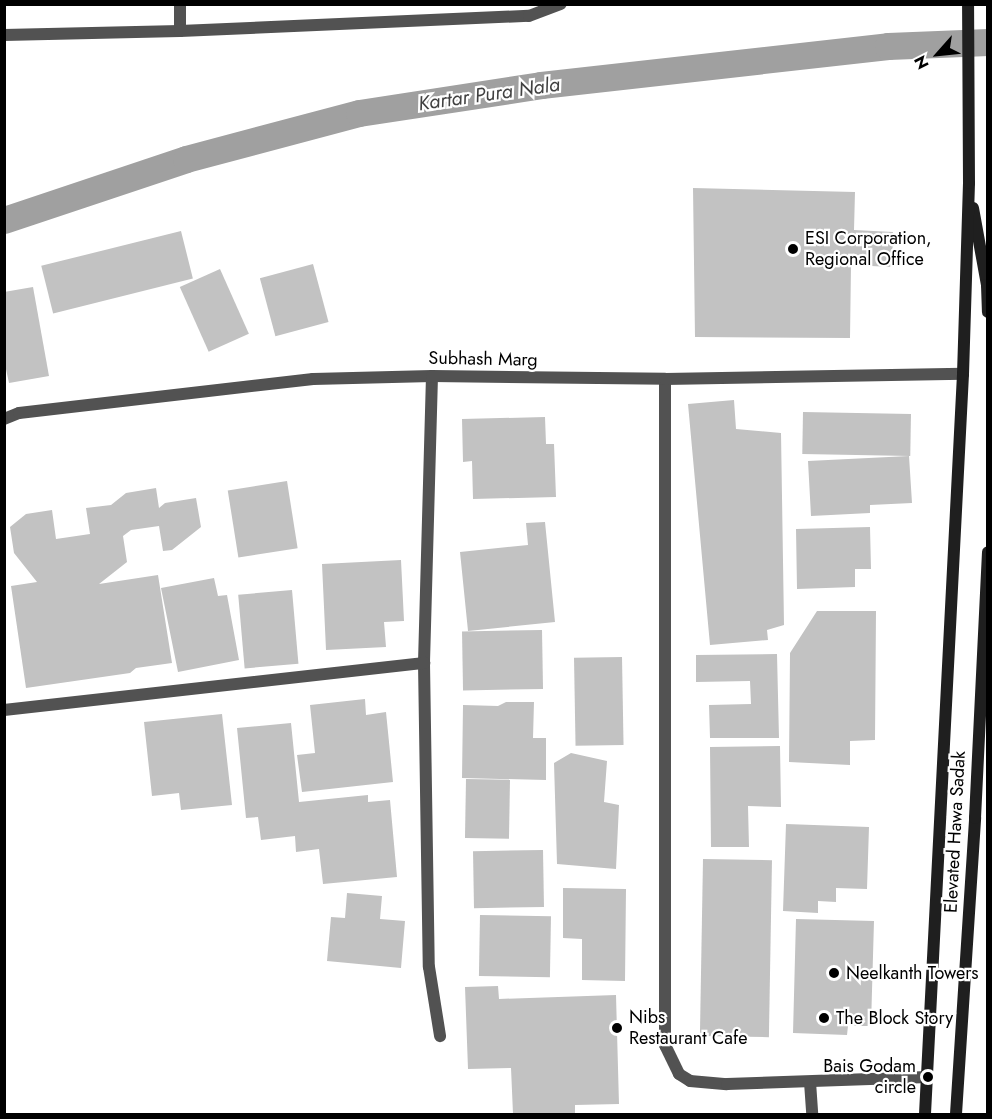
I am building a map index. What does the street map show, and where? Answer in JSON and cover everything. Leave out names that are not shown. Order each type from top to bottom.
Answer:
[{"type":"main road","points":[[925,1114],[963,374],[969,183],[968,4]]},
{"type":"main road","points":[[969,183],[987,285],[987,312]]},
{"type":"main road","name":"Elevated Hawa Sadak","points":[[956,1114],[980,728],[987,552]]},
{"type":"street","points":[[180,4],[180,31]]},
{"type":"street","points":[[4,35],[180,31],[529,16],[561,4]]},
{"type":"street","name":"Subhash Marg","points":[[4,419],[20,413],[313,379],[432,376],[665,379],[963,374]]},
{"type":"street","points":[[432,376],[424,663],[429,967],[440,1036]]},
{"type":"street","points":[[665,379],[665,1045],[679,1074],[690,1081],[728,1084],[928,1077]]},
{"type":"street","points":[[4,710],[424,663]]},
{"type":"street","points":[[810,1082],[812,1114]]},
{"type":"building","name":"ESI Corporation, Regional Office","points":[[693,188],[855,192],[854,230],[893,232],[892,267],[851,265],[850,338],[695,337]]},
{"type":"building","points":[[181,231],[193,279],[53,313],[41,266]]},
{"type":"building","points":[[313,264],[329,322],[275,336],[260,278]]},
{"type":"building","points":[[220,269],[249,334],[209,352],[180,287]]},
{"type":"building","points":[[33,287],[49,376],[9,383],[4,360],[4,292]]},
{"type":"building","points":[[734,400],[736,429],[781,433],[784,625],[767,630],[768,640],[710,645],[688,404]]},
{"type":"building","points":[[803,412],[911,414],[910,456],[802,454]]},
{"type":"building","points":[[545,417],[546,444],[554,444],[556,497],[473,499],[472,461],[463,462],[462,419]]},
{"type":"building","points":[[909,456],[912,503],[870,505],[870,513],[811,516],[808,461]]},
{"type":"building","points":[[287,481],[298,548],[238,558],[228,490]]},
{"type":"building","points":[[156,488],[159,508],[165,503],[196,498],[201,527],[172,550],[163,551],[159,526],[131,530],[123,536],[127,562],[99,584],[158,575],[172,663],[136,668],[130,673],[26,688],[11,586],[37,582],[14,553],[10,527],[26,514],[52,510],[56,539],[90,534],[86,508],[111,505],[126,493]]},
{"type":"building","points":[[545,522],[555,622],[468,631],[460,552],[528,545],[526,523]]},
{"type":"building","points":[[870,527],[871,569],[855,569],[855,587],[797,589],[796,529]]},
{"type":"building","points":[[401,560],[404,621],[384,622],[386,647],[326,650],[322,564]]},
{"type":"building","points":[[214,578],[218,596],[227,595],[239,660],[178,672],[161,588]]},
{"type":"building","points":[[292,590],[298,664],[245,668],[238,595]]},
{"type":"building","points":[[817,611],[876,611],[875,740],[850,741],[850,765],[789,762],[790,653]]},
{"type":"building","points":[[542,630],[543,689],[463,690],[462,631]]},
{"type":"building","points":[[777,654],[779,738],[710,738],[709,705],[751,704],[750,681],[696,682],[696,655]]},
{"type":"building","points":[[622,657],[624,745],[576,746],[574,658]]},
{"type":"building","points":[[365,699],[366,715],[386,712],[393,782],[302,792],[297,755],[315,753],[310,705]]},
{"type":"building","points":[[506,702],[534,702],[533,738],[546,738],[546,780],[462,778],[463,705],[498,706]]},
{"type":"building","points":[[222,714],[232,805],[181,810],[179,793],[152,796],[144,722]]},
{"type":"building","points":[[291,723],[299,802],[368,795],[368,802],[390,800],[397,877],[323,884],[319,849],[296,852],[295,836],[261,840],[258,817],[246,818],[237,728]]},
{"type":"building","points":[[780,746],[781,807],[748,806],[749,847],[711,847],[710,747]]},
{"type":"building","points":[[571,753],[607,761],[604,802],[619,805],[616,869],[557,864],[554,763]]},
{"type":"building","points":[[466,779],[510,780],[509,839],[465,838]]},
{"type":"building","points":[[786,824],[869,827],[867,889],[836,888],[836,902],[818,901],[818,913],[783,911]]},
{"type":"building","points":[[543,850],[544,907],[474,908],[473,851]]},
{"type":"building","points":[[703,859],[772,860],[769,1037],[700,1036]]},
{"type":"building","points":[[563,888],[626,889],[625,981],[582,980],[582,939],[563,938]]},
{"type":"building","points":[[347,893],[382,896],[380,919],[405,921],[401,968],[327,961],[331,917],[345,918]]},
{"type":"building","points":[[480,915],[551,916],[550,977],[479,976]]},
{"type":"building","name":"Neelkanth Towers","points":[[796,919],[874,921],[871,1026],[848,1026],[847,1035],[793,1033]]},
{"type":"building","points":[[498,986],[499,999],[616,995],[619,1104],[575,1105],[575,1114],[513,1114],[511,1068],[468,1069],[465,987]]},
{"type":"waterway","name":"Kartar Pura Nala","points":[[4,220],[186,159],[359,113],[541,85],[888,46],[988,42]]},
{"type":"place","name":"ESI Corporation, Regional Office","points":[[793,249]]},
{"type":"place","name":"Neelkanth Towers","points":[[834,973]]},
{"type":"place","name":"The Block Story","points":[[824,1018]]},
{"type":"place","name":"Nibs Restaurant Cafe","points":[[617,1028]]},
{"type":"place","name":"Bais Godam circle","points":[[928,1077]]}]
